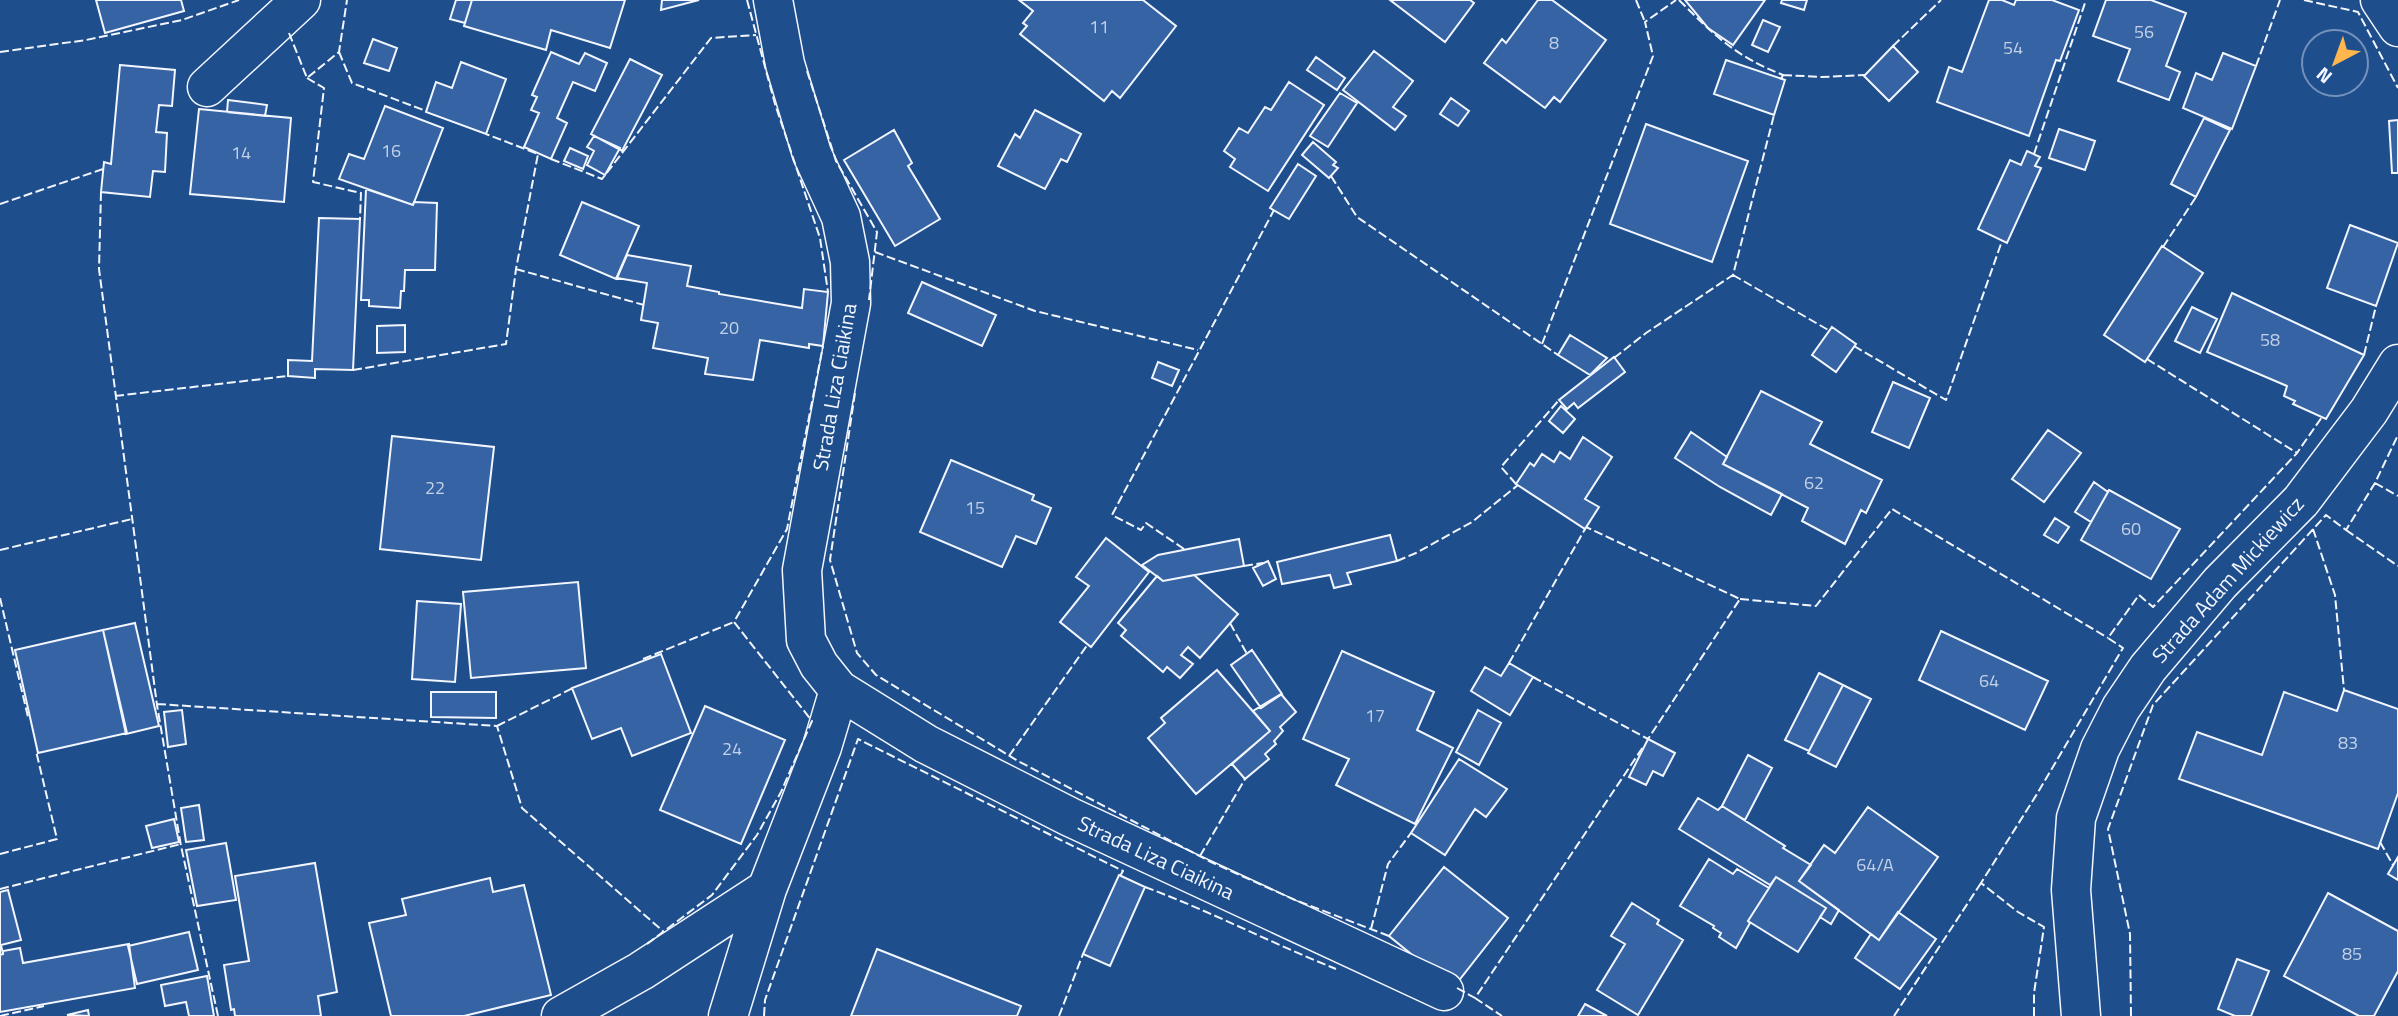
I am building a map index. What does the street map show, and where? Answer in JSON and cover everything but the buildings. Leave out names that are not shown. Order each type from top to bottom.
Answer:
[{"type":"street","points":[[207,86],[302,0]]},
{"type":"street","name":"Strada Liza Ciaikina","points":[[773,0],[785,64],[812,154],[841,217],[850,262],[851,303],[802,570],[806,640],[820,666],[839,690],[926,744],[1070,817],[1444,991]]},
{"type":"street","points":[[2380,0],[2398,27]]},
{"type":"street","name":"Strada Adam Mickiewicz","points":[[2081,1016],[2071,890],[2076,818],[2100,749],[2121,708],[2148,668],[2220,583],[2301,501],[2369,411],[2398,365]]},
{"type":"street","points":[[728,1016],[767,889],[822,747],[839,690]]},
{"type":"street","points":[[561,1016],[641,971],[767,889]]},
{"type":"fence","points":[[0,52],[86,40],[182,20],[239,0]]},
{"type":"fence","points":[[289,33],[307,78],[339,52],[347,0]]},
{"type":"fence","points":[[747,0],[775,104],[820,238],[828,292]]},
{"type":"fence","points":[[1636,0],[1645,22]]},
{"type":"fence","points":[[1542,344],[1653,56],[1645,22],[1676,0]]},
{"type":"fence","points":[[1679,0],[1727,44],[1766,68],[1783,75],[1781,79]]},
{"type":"fence","points":[[1893,46],[1941,0]]},
{"type":"fence","points":[[2034,154],[2086,0]]},
{"type":"fence","points":[[2256,66],[2280,0]]},
{"type":"fence","points":[[2304,0],[2358,12],[2398,88]]},
{"type":"fence","points":[[551,159],[602,179],[711,38],[756,35]]},
{"type":"fence","points":[[339,52],[352,83],[426,111]]},
{"type":"fence","points":[[807,71],[836,161],[877,232],[869,300]]},
{"type":"fence","points":[[1783,75],[1865,75]]},
{"type":"fence","points":[[307,78],[324,88],[313,182],[361,193],[360,219]]},
{"type":"fence","points":[[1614,358],[1646,333],[1733,275],[1774,115]]},
{"type":"fence","points":[[353,370],[506,344],[516,269],[538,154],[486,134]]},
{"type":"fence","points":[[0,204],[103,169]]},
{"type":"fence","points":[[1331,176],[1357,217],[1558,355]]},
{"type":"fence","points":[[101,192],[99,269],[157,705],[181,846],[218,1016]]},
{"type":"fence","points":[[2163,247],[2196,197]]},
{"type":"fence","points":[[1184,549],[1146,523],[1141,530],[1112,515],[1274,210]]},
{"type":"fence","points":[[1854,346],[1946,400],[2002,241]]},
{"type":"fence","points":[[875,252],[1035,311],[1198,350]]},
{"type":"fence","points":[[516,269],[644,305]]},
{"type":"fence","points":[[1733,275],[1830,331]]},
{"type":"fence","points":[[2364,355],[2376,306]]},
{"type":"fence","points":[[647,944],[712,895],[757,835],[781,792],[812,721],[734,622],[787,529],[823,346]]},
{"type":"fence","points":[[2147,359],[2297,453]]},
{"type":"fence","points":[[115,396],[288,376]]},
{"type":"fence","points":[[855,393],[830,560],[857,653],[876,675],[1018,761],[1211,862],[1295,900],[1389,936]]},
{"type":"fence","points":[[1516,484],[1501,467],[1559,400]]},
{"type":"fence","points":[[2034,1016],[2034,993],[2044,927],[2018,912],[1981,883],[2123,648],[2108,638],[2139,595],[2153,607],[2297,453],[2322,417]]},
{"type":"fence","points":[[2131,1016],[2130,934],[2108,829],[2153,705],[2326,515],[2346,530],[2375,483],[2398,435]]},
{"type":"fence","points":[[2375,483],[2398,496]]},
{"type":"fence","points":[[1397,561],[1472,522],[1518,485]]},
{"type":"fence","points":[[1740,599],[1816,606],[1892,509],[2108,638]]},
{"type":"fence","points":[[0,550],[132,519]]},
{"type":"fence","points":[[1533,677],[1648,739],[1740,599],[1586,527]]},
{"type":"fence","points":[[1509,663],[1585,529]]},
{"type":"fence","points":[[2313,529],[2335,595],[2344,690]]},
{"type":"fence","points":[[2346,530],[2398,566]]},
{"type":"fence","points":[[1244,566],[1263,563]]},
{"type":"fence","points":[[0,598],[28,717]]},
{"type":"fence","points":[[643,659],[734,622]]},
{"type":"fence","points":[[1230,623],[1247,654]]},
{"type":"fence","points":[[1009,756],[1088,644]]},
{"type":"fence","points":[[497,726],[575,687]]},
{"type":"fence","points":[[157,704],[497,726],[522,808],[664,932]]},
{"type":"fence","points":[[764,1016],[765,1000],[858,739],[1123,871],[1120,876]]},
{"type":"fence","points":[[1457,988],[1475,998],[1643,747]]},
{"type":"fence","points":[[0,854],[57,839],[36,751]]},
{"type":"fence","points":[[1200,856],[1245,779]]},
{"type":"fence","points":[[1371,929],[1388,864],[1411,833]]},
{"type":"fence","points":[[2380,842],[2393,865]]},
{"type":"fence","points":[[0,889],[181,844]]},
{"type":"fence","points":[[1894,1016],[1981,883]]},
{"type":"fence","points":[[1145,887],[1336,969]]},
{"type":"fence","points":[[1059,1016],[1083,954]]},
{"type":"fence","points":[[1475,998],[1502,1016]]},
{"type":"fence","points":[[0,1016],[44,1006]]}]
